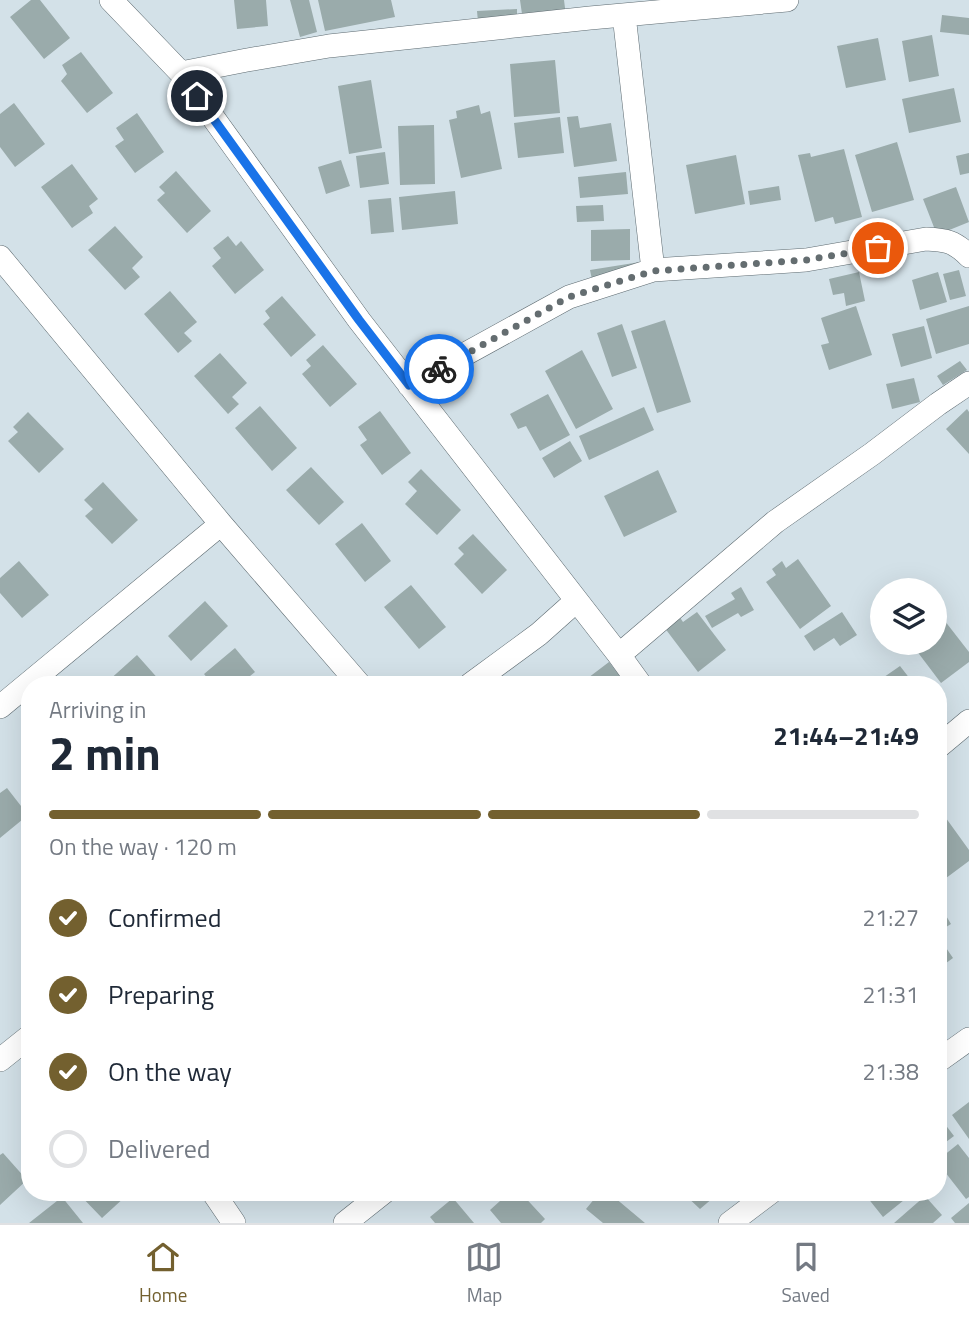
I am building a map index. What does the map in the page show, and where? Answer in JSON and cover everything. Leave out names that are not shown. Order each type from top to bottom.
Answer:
[{"type":"street","points":[[111,0],[181,74],[351,309],[634,676]]},
{"type":"street","points":[[181,74],[247,60],[589,9],[624,15],[786,0]]},
{"type":"street","points":[[624,15],[653,271]]},
{"type":"street","points":[[409,385],[569,297],[653,271],[806,260],[926,239],[946,240],[960,247],[969,256]]},
{"type":"street","points":[[0,257],[352,676]]},
{"type":"street","points":[[620,655],[775,522],[969,383]]},
{"type":"street","points":[[29,676],[221,523]]},
{"type":"street","points":[[482,676],[539,634],[576,601]]},
{"type":"street","points":[[3,697],[21,683]]},
{"type":"street","points":[[947,739],[969,721]]},
{"type":"street","points":[[947,1055],[969,1039]]},
{"type":"street","points":[[0,1059],[21,1043]]},
{"type":"street","points":[[219,1201],[234,1223]]},
{"type":"street","points":[[345,1223],[373,1201]]},
{"type":"street","points":[[730,1223],[759,1201]]},
{"type":"building","points":[[31,0],[40,0],[70,38],[44,59],[10,17]]},
{"type":"building","points":[[234,0],[266,0],[268,26],[237,29]]},
{"type":"building","points":[[290,0],[309,0],[317,32],[300,37]]},
{"type":"building","points":[[318,0],[391,0],[395,17],[325,31]]},
{"type":"building","points":[[520,0],[564,0],[566,16],[523,21]]},
{"type":"building","points":[[517,9],[517,20],[478,22],[477,11]]},
{"type":"building","points":[[942,15],[969,18],[969,35],[940,32]]},
{"type":"building","points":[[932,35],[939,76],[909,82],[902,41]]},
{"type":"building","points":[[878,38],[886,80],[846,88],[837,46]]},
{"type":"building","points":[[81,52],[113,93],[87,113],[61,81],[67,74],[62,65]]},
{"type":"building","points":[[555,60],[560,113],[514,117],[510,64]]},
{"type":"building","points":[[371,80],[382,148],[349,154],[338,86]]},
{"type":"building","points":[[954,88],[961,122],[909,133],[902,99]]},
{"type":"building","points":[[14,103],[45,144],[15,167],[0,147],[0,114]]},
{"type":"building","points":[[479,105],[481,114],[490,111],[502,169],[461,178],[449,120],[457,118],[456,111]]},
{"type":"building","points":[[137,113],[164,152],[135,173],[115,146],[124,140],[116,128]]},
{"type":"building","points":[[578,116],[580,128],[611,123],[617,161],[574,167],[567,117]]},
{"type":"building","points":[[560,117],[564,153],[518,158],[514,123]]},
{"type":"building","points":[[434,125],[435,184],[400,185],[398,126]]},
{"type":"building","points":[[897,142],[914,200],[872,212],[855,155]]},
{"type":"building","points":[[844,149],[862,217],[835,224],[833,217],[815,222],[798,155],[810,153],[811,157]]},
{"type":"building","points":[[385,152],[389,184],[360,188],[356,156]]},
{"type":"building","points":[[969,153],[969,173],[960,175],[956,156]]},
{"type":"building","points":[[736,155],[745,204],[695,214],[686,165]]},
{"type":"building","points":[[341,160],[350,186],[326,194],[318,167]]},
{"type":"building","points":[[72,164],[98,199],[89,206],[93,213],[72,228],[41,187]]},
{"type":"building","points":[[176,171],[211,211],[187,233],[157,200],[165,193],[159,187]]},
{"type":"building","points":[[626,172],[628,194],[580,198],[578,177]]},
{"type":"building","points":[[779,186],[781,200],[750,205],[748,191]]},
{"type":"building","points":[[956,187],[969,222],[937,235],[923,199]]},
{"type":"building","points":[[455,191],[458,224],[402,230],[399,197]]},
{"type":"building","points":[[391,198],[394,232],[371,234],[368,200]]},
{"type":"building","points":[[603,205],[604,221],[577,222],[576,206]]},
{"type":"building","points":[[115,226],[143,257],[132,268],[140,277],[125,290],[88,250]]},
{"type":"building","points":[[630,229],[630,260],[591,261],[591,230]]},
{"type":"building","points":[[228,236],[236,246],[241,241],[264,270],[235,294],[212,266],[221,258],[213,248]]},
{"type":"building","points":[[640,262],[592,280],[590,270]]},
{"type":"building","points":[[959,270],[966,296],[950,300],[943,274]]},
{"type":"building","points":[[859,272],[865,301],[846,306],[844,293],[833,295],[829,279]]},
{"type":"building","points":[[938,272],[947,302],[920,310],[912,280]]},
{"type":"building","points":[[170,291],[197,322],[184,333],[192,341],[178,353],[144,314]]},
{"type":"building","points":[[282,296],[316,335],[291,357],[263,324],[270,318],[265,311]]},
{"type":"building","points":[[856,306],[872,355],[829,370],[821,345],[829,343],[821,318]]},
{"type":"building","points":[[969,306],[969,344],[936,354],[926,319]]},
{"type":"building","points":[[665,320],[691,402],[657,413],[631,331]]},
{"type":"building","points":[[622,324],[637,368],[612,377],[597,333]]},
{"type":"building","points":[[924,326],[932,358],[901,367],[892,334]]},
{"type":"building","points":[[323,345],[357,384],[330,407],[302,374],[311,366],[306,360]]},
{"type":"building","points":[[582,350],[613,409],[576,429],[545,371]]},
{"type":"building","points":[[220,353],[247,383],[232,397],[239,404],[228,414],[194,376]]},
{"type":"building","points":[[960,361],[967,370],[943,385],[937,376]]},
{"type":"building","points":[[914,378],[920,402],[892,409],[886,384]]},
{"type":"building","points":[[548,394],[570,435],[540,451],[526,426],[518,429],[510,414]]},
{"type":"building","points":[[260,406],[297,448],[272,471],[235,428]]},
{"type":"building","points":[[644,407],[654,430],[589,460],[579,436]]},
{"type":"building","points":[[967,409],[969,412],[969,454],[946,429]]},
{"type":"building","points":[[380,411],[411,453],[382,475],[360,445],[367,440],[358,427]]},
{"type":"building","points":[[28,412],[64,449],[39,473],[8,441],[18,432],[13,427]]},
{"type":"building","points":[[570,441],[582,461],[554,478],[542,458]]},
{"type":"building","points":[[311,467],[344,502],[319,525],[286,490]]},
{"type":"building","points":[[421,469],[461,510],[437,535],[405,504],[417,491],[408,482]]},
{"type":"building","points":[[658,470],[677,512],[624,537],[604,496]]},
{"type":"building","points":[[103,482],[138,520],[112,544],[85,516],[93,509],[84,500]]},
{"type":"building","points":[[362,523],[391,561],[365,582],[335,544]]},
{"type":"building","points":[[473,534],[507,570],[482,594],[454,564],[464,554],[458,548]]},
{"type":"building","points":[[798,559],[831,606],[800,629],[766,582],[776,575],[772,569],[782,561],[786,568]]},
{"type":"building","points":[[19,561],[49,595],[22,618],[0,593],[0,578]]},
{"type":"building","points":[[411,585],[446,627],[419,649],[384,607]]},
{"type":"building","points":[[741,587],[754,610],[741,617],[738,613],[712,628],[705,616],[735,599],[731,593]]},
{"type":"building","points":[[205,601],[228,626],[191,661],[168,636]]},
{"type":"building","points":[[697,612],[726,650],[698,672],[664,627],[679,616],[683,622]]},
{"type":"building","points":[[842,612],[857,635],[840,646],[834,638],[814,651],[804,636]]},
{"type":"building","points":[[947,624],[969,652],[969,662],[947,678],[947,676],[936,676],[920,655],[947,655]]},
{"type":"building","points":[[235,648],[255,672],[250,676],[204,674]]},
{"type":"building","points":[[137,655],[156,676],[114,676]]},
{"type":"building","points":[[609,662],[620,676],[591,676]]},
{"type":"building","points":[[900,666],[908,676],[886,676]]},
{"type":"building","points":[[7,788],[21,806],[21,821],[0,838],[0,793]]},
{"type":"building","points":[[947,819],[969,850],[969,861],[947,877]]},
{"type":"building","points":[[947,949],[953,958],[947,962]]},
{"type":"building","points":[[969,1102],[969,1139],[952,1115]]},
{"type":"building","points":[[947,1127],[954,1136],[947,1141]]},
{"type":"building","points":[[958,1144],[969,1158],[969,1197],[966,1199],[947,1175],[947,1153]]},
{"type":"building","points":[[3,1153],[21,1173],[21,1186],[0,1205],[0,1155]]},
{"type":"building","points":[[57,1201],[65,1201],[83,1223],[29,1223]]},
{"type":"building","points":[[86,1201],[121,1201],[102,1218]]},
{"type":"building","points":[[449,1201],[456,1201],[474,1223],[435,1223],[430,1217]]},
{"type":"building","points":[[500,1201],[528,1201],[545,1219],[541,1223],[501,1223],[490,1210]]},
{"type":"building","points":[[593,1201],[619,1201],[645,1223],[603,1223],[586,1209]]},
{"type":"building","points":[[691,1201],[709,1201],[700,1209]]},
{"type":"building","points":[[870,1201],[903,1201],[883,1217]]},
{"type":"building","points":[[919,1201],[929,1201],[942,1215],[933,1223],[894,1223]]},
{"type":"building","points":[[969,1203],[969,1223],[955,1223],[951,1218]]},
{"type":"way so far","points":[[439,369],[569,297],[653,271],[806,260],[878,248]]},
{"type":"route","points":[[197,96],[409,385],[439,369]]}]
